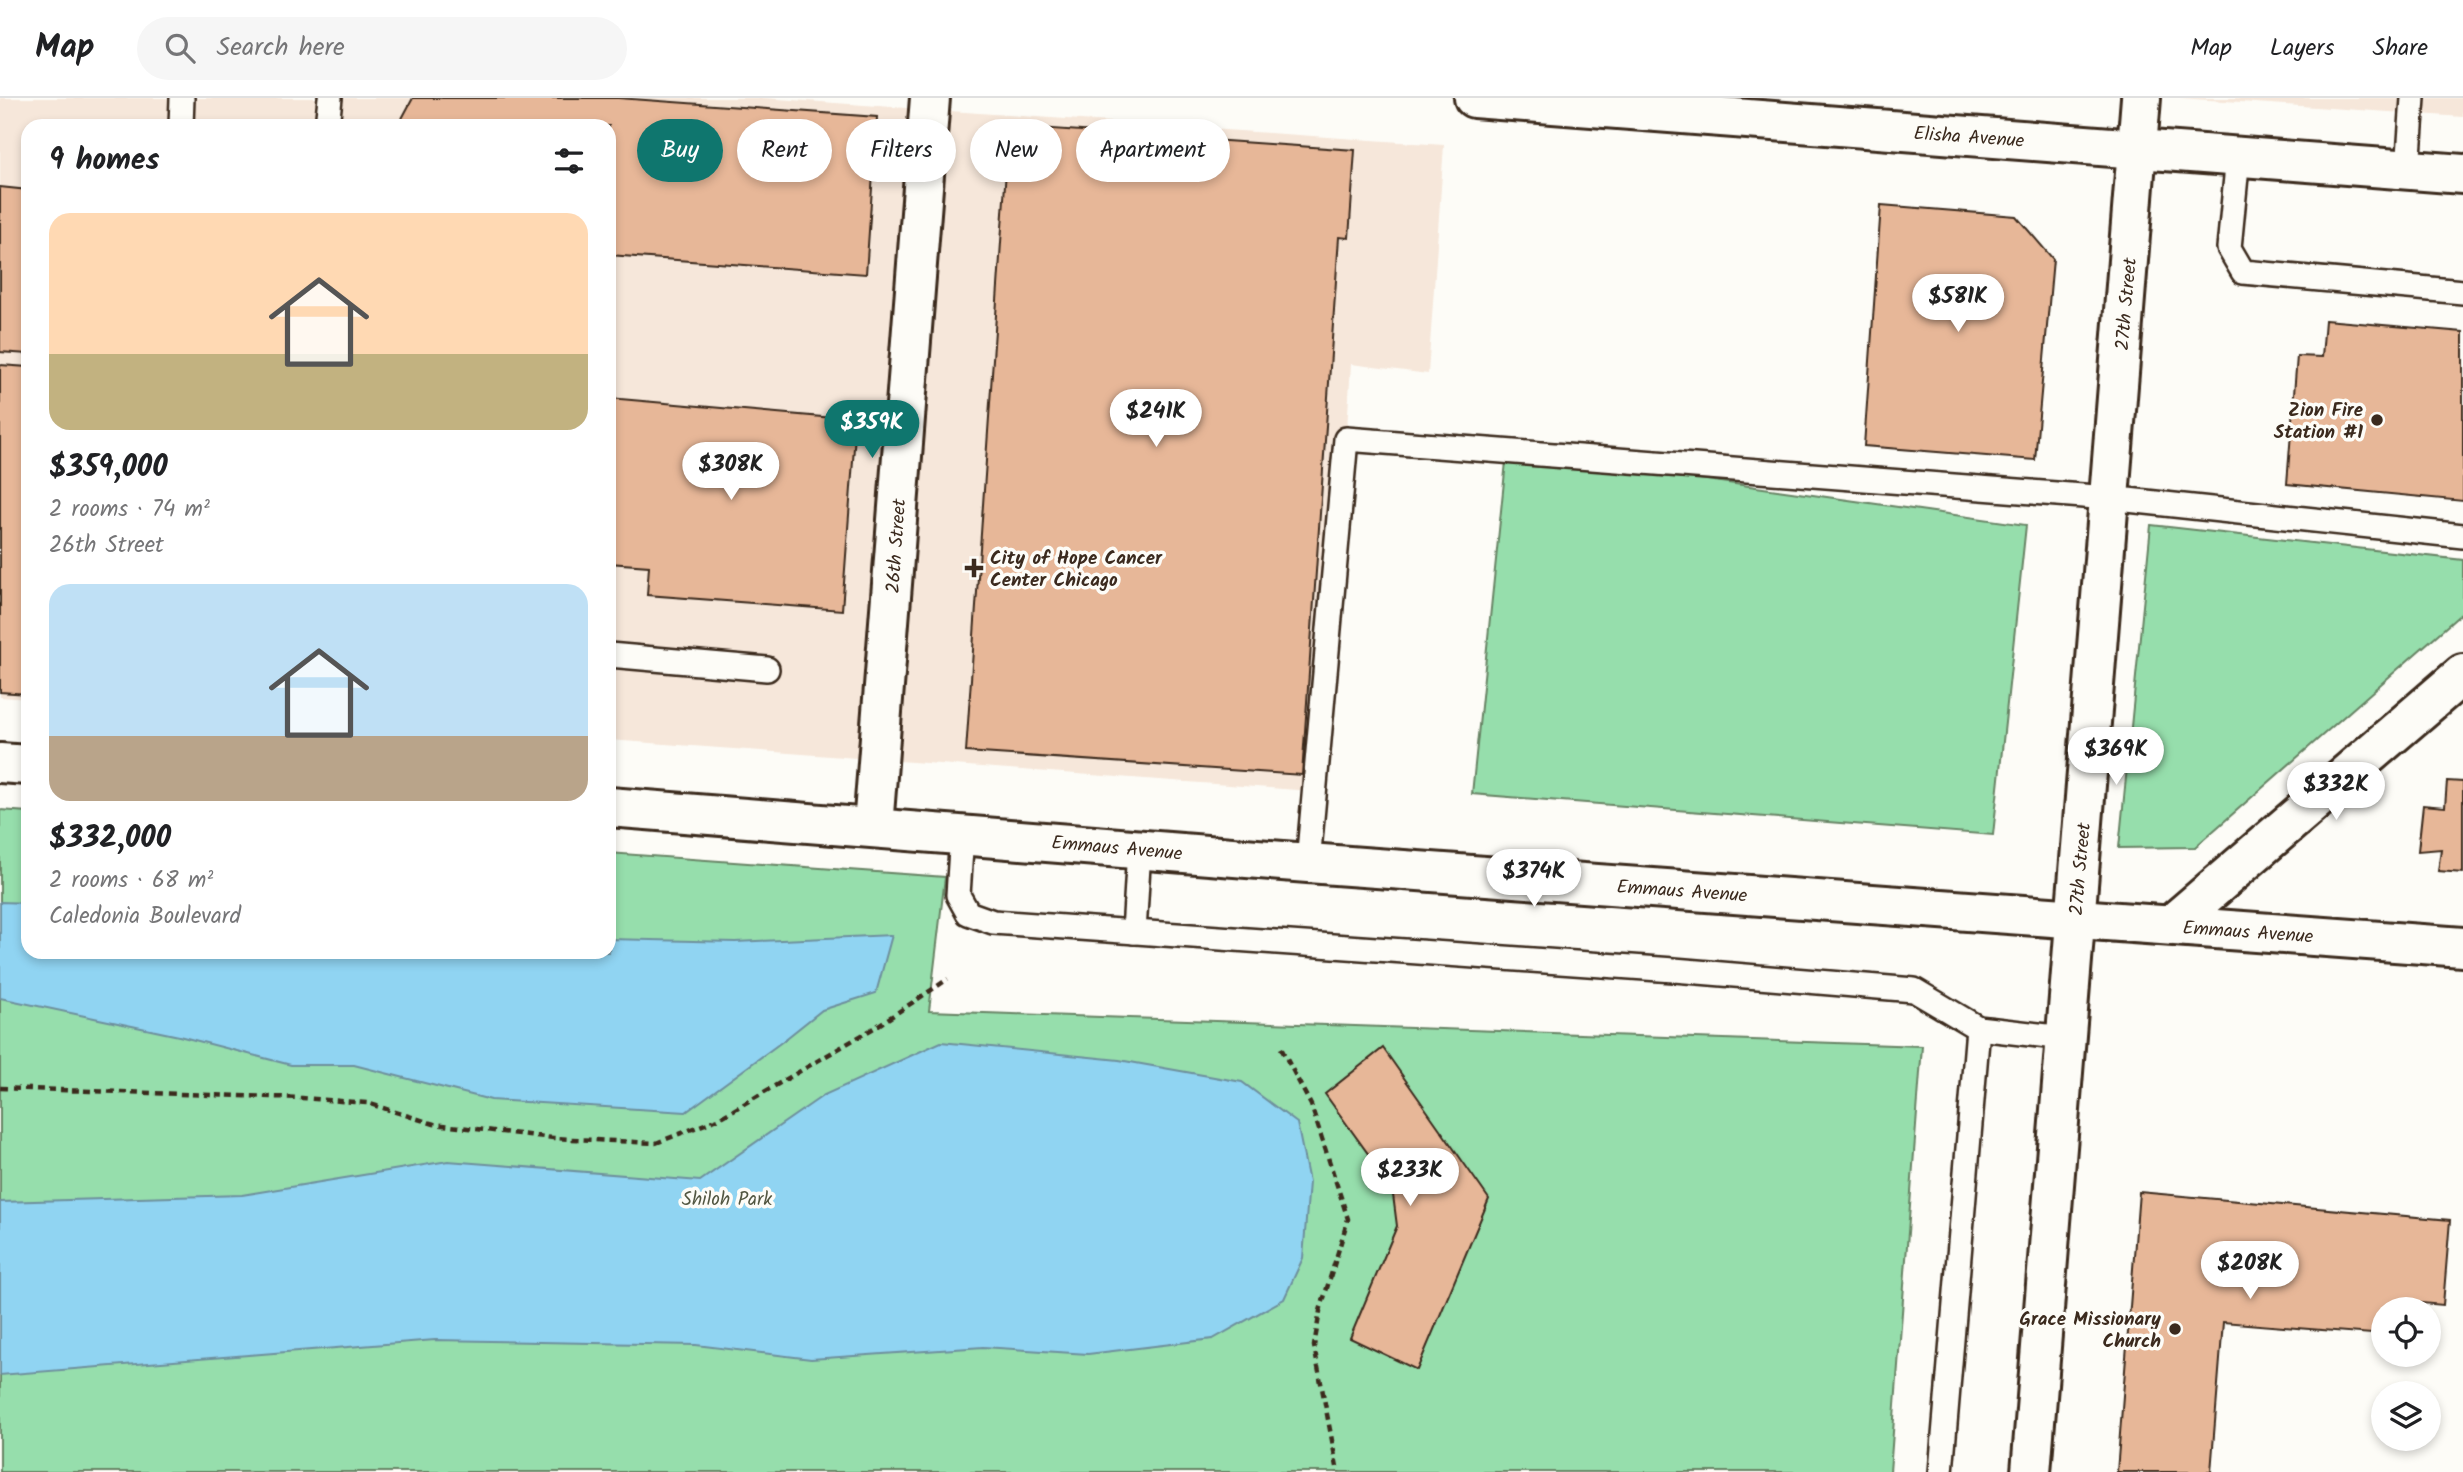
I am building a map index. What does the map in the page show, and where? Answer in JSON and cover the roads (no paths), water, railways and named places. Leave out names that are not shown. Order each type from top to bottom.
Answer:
[{"type":"street","name":"26th Street","points":[[873,827],[930,98]]},
{"type":"street","name":"Elisha Avenue","points":[[1474,98],[1632,104],[2137,149],[2463,174]]},
{"type":"street","name":"27th Street","points":[[2031,1472],[2141,98]]},
{"type":"street","points":[[2171,925],[2463,674]]},
{"type":"street","points":[[0,762],[21,764]]},
{"type":"street","name":"Emmaus Avenue","points":[[616,808],[1308,863],[2463,947]]},
{"type":"lane","points":[[181,119],[182,98]]},
{"type":"lane","points":[[328,119],[330,98]]},
{"type":"lane","points":[[2408,170],[2413,98]]},
{"type":"lane","points":[[2238,156],[2229,248],[2243,272],[2463,292]]},
{"type":"lane","points":[[1308,863],[1346,439],[2109,498],[2463,536]]},
{"type":"lane","points":[[616,655],[767,669]]},
{"type":"lane","points":[[962,834],[958,895],[968,913],[993,922],[1674,970],[1914,990],[1978,1028],[2066,1038]]},
{"type":"lane","points":[[1134,932],[1139,849]]},
{"type":"lane","points":[[1941,1472],[1978,1028]]},
{"type":"water","points":[[0,902],[21,903],[21,959],[616,959],[616,939],[735,942],[892,935],[876,993],[822,1010],[686,1112],[491,1100],[354,1065],[291,1065],[179,1036],[0,998]]},
{"type":"water","points":[[941,1042],[1119,1060],[1242,1082],[1297,1123],[1309,1182],[1303,1258],[1284,1299],[1213,1339],[1088,1354],[983,1347],[811,1359],[696,1345],[435,1340],[0,1375],[0,1202],[242,1195],[448,1161],[700,1181],[824,1095]]},
{"type":"place","name":"Zion Fire Station #1","points":[[2377,420]]},
{"type":"place","name":"City of Hope Cancer Center Chicago","points":[[974,568]]},
{"type":"place","name":"Grace Missionary Church","points":[[2175,1329]]},
{"type":"park label","name":"Shiloh Park","points":[[727,1198]]}]
